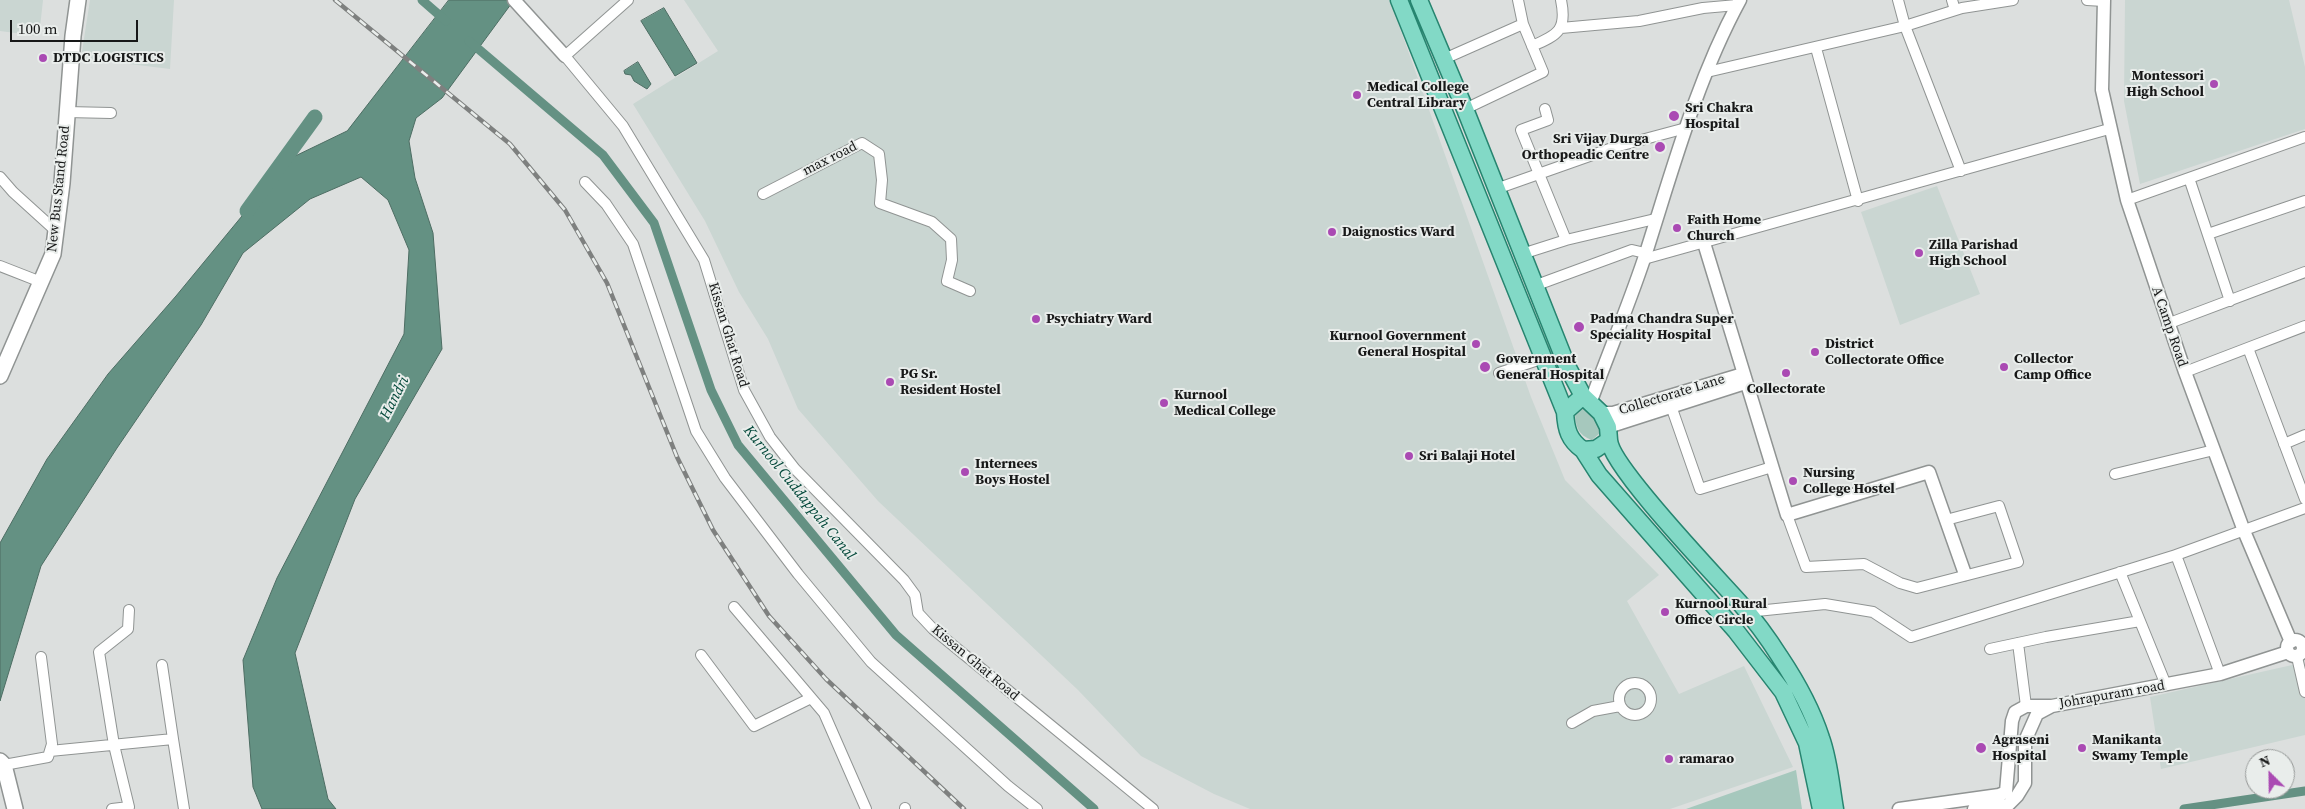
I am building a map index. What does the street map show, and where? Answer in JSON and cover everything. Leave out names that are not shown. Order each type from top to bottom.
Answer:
[{"type":"main road","name":"New Bus Stand Road","points":[[0,376],[53,254],[78,0]]},
{"type":"main road","points":[[1399,0],[1565,412],[1566,430],[1574,444],[1583,450],[1599,475],[1736,631],[1783,692],[1807,743],[1821,809]]},
{"type":"main road","points":[[1419,0],[1465,109],[1534,286],[1568,366],[1598,415],[1609,445],[1642,493],[1747,612],[1780,656],[1821,738],[1835,809]]},
{"type":"main road","points":[[1565,412],[1598,415]]},
{"type":"main road","points":[[1583,450],[1596,449],[1598,415]]},
{"type":"main road","points":[[2,763],[14,809]]},
{"type":"street","points":[[514,0],[565,56],[628,0]]},
{"type":"street","points":[[1465,109],[1543,72],[1523,24],[1518,0]]},
{"type":"street","points":[[1532,46],[1546,41],[1561,28],[1564,18],[1561,0]]},
{"type":"street","points":[[1898,0],[1905,26],[1962,171]]},
{"type":"street","points":[[1707,72],[1905,26],[1954,5],[2013,0]]},
{"type":"street","points":[[2087,0],[2104,1]]},
{"type":"street","name":"A Camp Road","points":[[2104,1],[2102,90],[2109,129],[2127,200],[2167,324],[2244,531],[2297,650]]},
{"type":"street","points":[[1561,28],[1639,21],[1738,2]]},
{"type":"street","points":[[1598,415],[1655,219],[1714,52],[1738,2]]},
{"type":"street","points":[[1444,60],[1523,24]]},
{"type":"street","points":[[1816,48],[1858,201]]},
{"type":"street","name":"Kissan Ghat Road","points":[[565,56],[623,126],[704,260],[744,390],[775,443],[795,469],[904,580],[915,595],[918,613],[933,628],[1152,809]]},
{"type":"street","points":[[1545,108],[1548,120],[1521,130],[1566,240]]},
{"type":"street","name":"New Bus Stand Road","points":[[67,112],[111,113]]},
{"type":"street","points":[[1496,189],[1615,147],[1686,128]]},
{"type":"street","points":[[1534,286],[1632,250],[1644,256],[1704,243],[2109,129]]},
{"type":"street","points":[[2127,200],[2305,137]]},
{"type":"street","name":"max road","points":[[763,194],[862,143],[879,154],[882,180],[880,203],[932,222],[951,239],[952,260],[947,281],[970,291]]},
{"type":"street","points":[[0,177],[12,192],[56,231]]},
{"type":"street","points":[[2189,178],[2230,301]]},
{"type":"street","points":[[585,182],[606,204],[633,244],[696,431],[725,478],[798,574],[871,662],[1008,786],[1037,809]]},
{"type":"street","points":[[2208,234],[2305,201]]},
{"type":"street","points":[[1522,254],[1566,240],[1655,219]]},
{"type":"street","points":[[1704,243],[1772,468],[1806,567],[1864,564],[1900,583],[1917,588],[1965,574],[2018,562],[1999,506],[1946,520]]},
{"type":"street","points":[[0,266],[42,282]]},
{"type":"street","points":[[2167,324],[2305,272]]},
{"type":"street","points":[[2184,372],[2304,328]]},
{"type":"street","points":[[2248,348],[2305,499]]},
{"type":"street","points":[[1499,373],[1544,358]]},
{"type":"street","name":"Collectorate Lane","points":[[1598,415],[1670,401],[1744,378]]},
{"type":"street","points":[[1670,401],[1700,488],[1772,468]]},
{"type":"street","points":[[2284,444],[2305,435]]},
{"type":"street","points":[[2115,474],[2214,450]]},
{"type":"street","points":[[1787,515],[1929,472],[1965,574]]},
{"type":"street","points":[[1747,612],[1825,604],[1873,612],[1911,637],[2176,555],[2305,508]]},
{"type":"street","points":[[2176,555],[2220,674]]},
{"type":"street","points":[[2120,572],[2166,685]]},
{"type":"street","points":[[734,607],[824,713],[866,809]]},
{"type":"street","points":[[112,809],[130,808],[114,745],[99,652],[128,629],[129,610]]},
{"type":"street","points":[[1990,649],[2140,621]]},
{"type":"street","points":[[1974,809],[2008,805],[2017,796],[2025,783],[2025,741],[2032,710],[2018,643]]},
{"type":"street","points":[[2297,650],[2305,692]]},
{"type":"street","name":"Johrapuram road","points":[[2032,710],[2220,674],[2297,650]]},
{"type":"street","points":[[701,655],[754,726],[811,698]]},
{"type":"street","points":[[2,763],[48,756],[52,744],[41,657]]},
{"type":"street","points":[[162,664],[184,809]]},
{"type":"street","points":[[1572,723],[1593,711],[1620,706]]},
{"type":"street","points":[[1900,809],[1999,795],[2006,792],[2012,721],[2015,712],[2032,710]]},
{"type":"street","points":[[50,750],[173,739]]},
{"type":"shaded area","points":[[0,0],[43,0],[39,36],[0,31]]},
{"type":"shaded area","points":[[90,0],[174,0],[170,69],[81,58]]},
{"type":"shaded area","name":"Kurnool Medical College","points":[[684,0],[1390,0],[1531,397],[1565,480],[1659,575],[1627,601],[1679,694],[1744,666],[1793,767],[1670,809],[1250,809],[1214,794],[1141,756],[1078,690],[878,501],[798,409],[768,339],[739,292],[705,221],[633,104],[718,51]]},
{"type":"shaded area","name":"Montessori High School","points":[[2125,0],[2289,0],[2305,67],[2305,129],[2140,184],[2124,101]]},
{"type":"shaded area","name":"Zilla Parishad High School","points":[[1937,186],[1980,294],[1900,325],[1861,212]]},
{"type":"shaded area","points":[[1584,408],[1597,418],[1600,433],[1592,440],[1581,433],[1576,423],[1575,414]]},
{"type":"shaded area","points":[[2301,663],[2305,680],[2305,735],[2161,769],[2150,697]]},
{"type":"shaded area","points":[[1796,770],[1802,809],[1686,809]]},
{"type":"water","name":"Handri","points":[[449,0],[514,0],[442,98],[416,118],[409,141],[415,178],[433,233],[442,349],[355,499],[295,653],[328,799],[336,809],[262,809],[253,787],[243,660],[277,578],[404,334],[409,250],[388,200],[361,177],[310,199],[243,253],[201,325],[117,448],[41,566],[0,701],[0,543],[47,459],[108,374],[176,296],[289,159],[347,131]]},
{"type":"water","points":[[664,8],[697,63],[675,76],[641,21]]},
{"type":"water","points":[[638,62],[651,84],[647,89],[634,81],[631,75],[625,74],[624,71]]},
{"type":"waterway","points":[[422,0],[446,21]]},
{"type":"waterway","name":"Kurnool Cuddappah Canal","points":[[469,41],[603,155],[654,223],[711,390],[738,445],[896,635],[1094,809]]},
{"type":"waterway","points":[[247,211],[315,117]]},
{"type":"waterway","name":"Kurnool Cuddappah Canal","points":[[2184,809],[2305,791]]},
{"type":"railway","points":[[335,0],[510,144],[565,210],[607,283],[677,457],[713,530],[769,616],[826,679],[964,809]]},
{"type":"place","name":"DTDC LOGISTICS","points":[[43,58]]},
{"type":"place","name":"Montessori High School","points":[[2214,84]]},
{"type":"place","name":"Medical College Central Library","points":[[1357,95]]},
{"type":"place","name":"Sri Chakra Hospital","points":[[1674,116]]},
{"type":"place","name":"Sri Vijay Durga Orthopeadic Centre","points":[[1660,147]]},
{"type":"place","name":"Faith Home Church","points":[[1677,228]]},
{"type":"place","name":"Daignostics Ward","points":[[1332,232]]},
{"type":"place","name":"Zilla Parishad High School","points":[[1919,253]]},
{"type":"place","name":"Psychiatry Ward","points":[[1036,319]]},
{"type":"place","name":"Padma Chandra Super Speciality Hospital","points":[[1579,327]]},
{"type":"place","name":"Kurnool Government General Hospital","points":[[1476,344]]},
{"type":"place","name":"District Collectorate Office","points":[[1815,352]]},
{"type":"place","name":"Government General Hospital","points":[[1485,367]]},
{"type":"place","name":"Collector Camp Office","points":[[2004,367]]},
{"type":"place","name":"Collectorate","points":[[1786,373]]},
{"type":"place","name":"PG Sr. Resident Hostel","points":[[890,382]]},
{"type":"place","name":"Kurnool Medical College","points":[[1164,403]]},
{"type":"place","name":"Sri Balaji Hotel","points":[[1409,456]]},
{"type":"place","name":"Internees Boys Hostel","points":[[965,472]]},
{"type":"place","name":"Nursing College Hostel","points":[[1793,481]]},
{"type":"place","name":"Kurnool Rural Office Circle","points":[[1665,612]]},
{"type":"place","name":"Agraseni Hospital","points":[[1981,748]]},
{"type":"place","name":"Manikanta Swamy Temple","points":[[2082,748]]},
{"type":"place","name":"ramarao","points":[[1669,759]]}]
